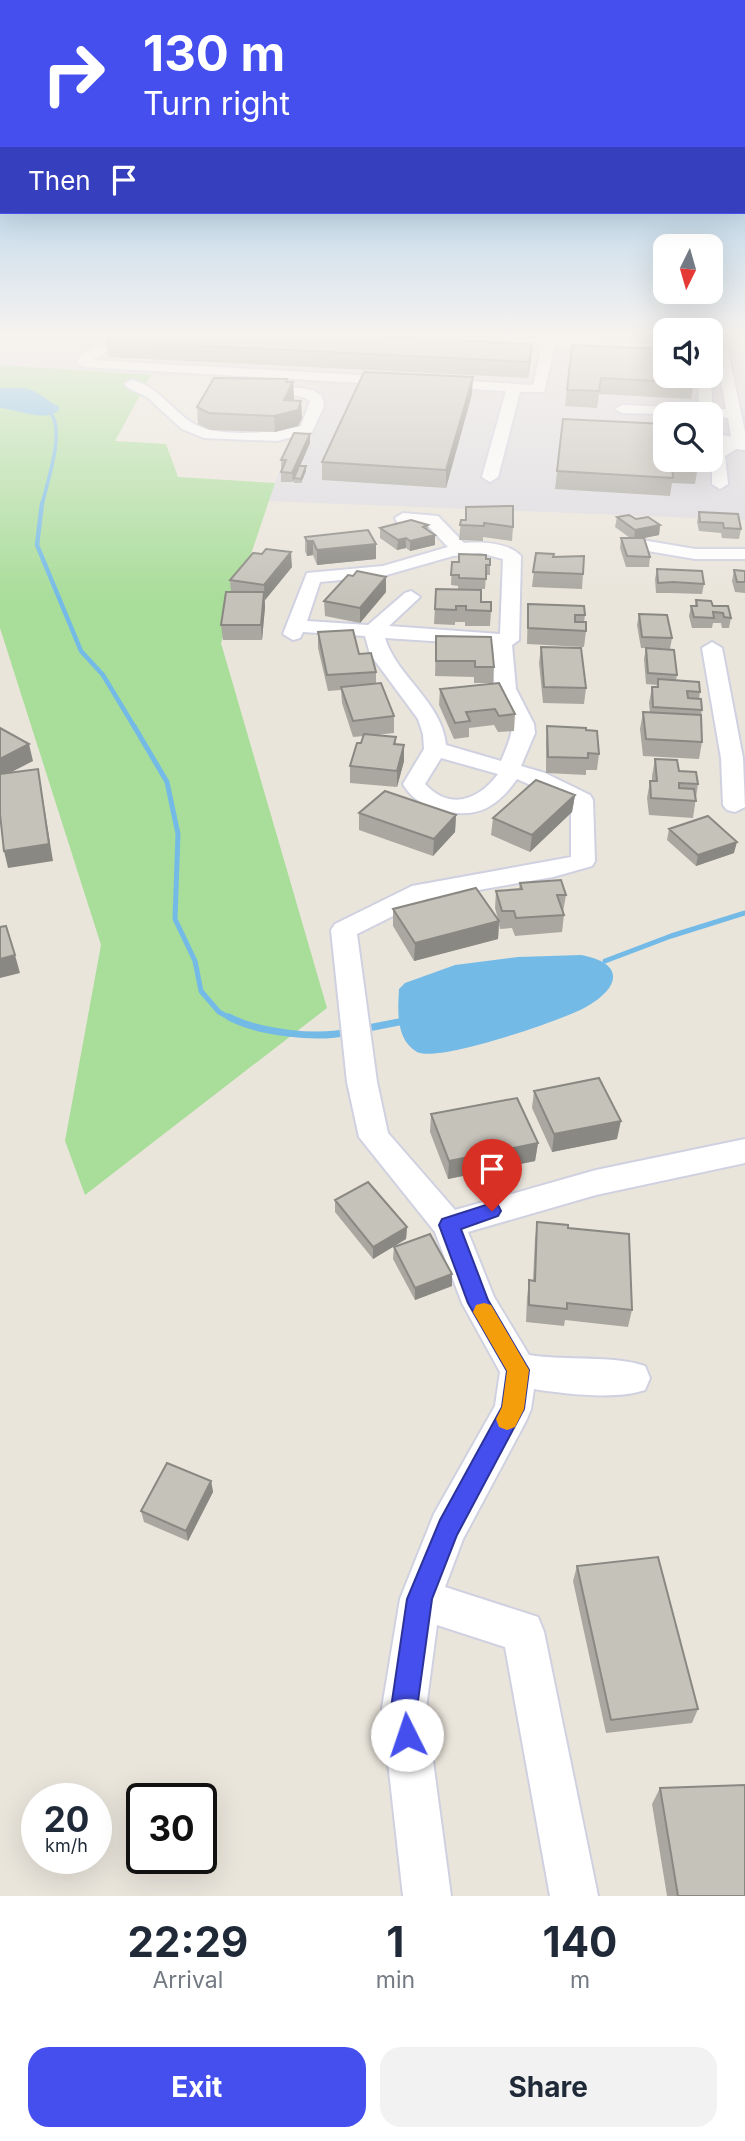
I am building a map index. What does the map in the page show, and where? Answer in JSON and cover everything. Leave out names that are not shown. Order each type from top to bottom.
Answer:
[{"type":"street","points":[[183,422],[204,434],[277,438],[307,429],[310,422]]},
{"type":"street","points":[[490,477],[505,422]]},
{"type":"street","points":[[738,422],[742,445]]},
{"type":"street","points":[[723,439],[742,445]]},
{"type":"street","points":[[720,484],[717,455],[724,448],[742,445]]},
{"type":"street","points":[[403,518],[432,520],[460,549]]},
{"type":"street","points":[[642,545],[695,554],[745,554]]},
{"type":"street","points":[[373,631],[380,654],[428,718],[434,734],[435,750],[414,784],[418,792],[430,799],[461,808],[476,806],[492,793],[510,770],[524,733],[523,724],[506,689],[506,640],[512,556],[498,548],[468,546],[385,571],[313,577],[294,630],[373,631],[506,640]]},
{"type":"street","points":[[373,631],[411,597]]},
{"type":"street","points":[[712,648],[738,759],[735,805]]},
{"type":"street","points":[[427,1896],[404,1708],[420,1599],[448,1528],[513,1409],[518,1370],[479,1303],[449,1225],[374,1137],[362,1082],[344,930],[421,892],[553,869],[583,861],[582,800],[537,778],[435,750]]},
{"type":"street","points":[[449,1225],[492,1211],[655,1169],[745,1151]]},
{"type":"street","points":[[518,1370],[557,1376],[632,1378]]},
{"type":"street","points":[[420,1599],[523,1632],[574,1896]]},
{"type":"shaded area","points":[[300,422],[653,422],[653,472],[723,472],[723,422],[745,422],[745,520],[267,501]]},
{"type":"green space","points":[[0,422],[125,422],[115,441],[166,444],[178,477],[275,483],[221,643],[327,1008],[85,1195],[65,1141],[101,945],[0,628]]},
{"type":"water","points":[[581,955],[605,964],[613,976],[606,992],[573,1013],[473,1046],[429,1054],[417,1052],[401,1032],[399,989],[405,983],[455,965],[518,957]]},
{"type":"building","points":[[340,422],[460,422],[446,470],[322,462]]},
{"type":"building","points":[[563,422],[653,423],[653,472],[673,472],[673,478],[557,471]]},
{"type":"building","points":[[294,433],[310,434],[292,473],[281,472],[286,460],[281,460]]},
{"type":"building","points":[[299,466],[306,466],[301,479],[294,478]]},
{"type":"building","points":[[513,506],[513,527],[484,523],[484,526],[460,525],[461,520],[466,520],[466,507]]},
{"type":"building","points":[[699,512],[738,514],[741,529],[724,528],[723,523],[700,522]]},
{"type":"building","points":[[629,515],[636,519],[648,517],[660,525],[635,530],[617,517]]},
{"type":"building","points":[[411,520],[428,525],[423,527],[435,535],[410,541],[406,538],[398,540],[380,528]]},
{"type":"building","points":[[368,530],[376,544],[317,550],[313,541],[307,541],[305,537]]},
{"type":"building","points":[[621,538],[644,538],[650,557],[627,556]]},
{"type":"building","points":[[266,549],[291,552],[264,585],[230,580],[253,553],[262,554]]},
{"type":"building","points":[[536,553],[554,554],[553,557],[584,556],[583,574],[533,572]]},
{"type":"building","points":[[459,554],[486,555],[486,559],[490,559],[490,565],[486,565],[486,579],[451,575],[452,562],[459,562]]},
{"type":"building","points":[[657,569],[702,571],[704,584],[658,583]]},
{"type":"building","points":[[734,570],[745,571],[745,582],[737,582]]},
{"type":"building","points":[[357,571],[386,577],[360,608],[324,601],[348,575],[353,576]]},
{"type":"building","points":[[436,589],[481,590],[481,602],[491,602],[491,611],[466,610],[466,606],[456,606],[456,610],[435,609]]},
{"type":"building","points":[[226,592],[264,592],[261,625],[221,625]]},
{"type":"building","points":[[696,600],[711,601],[713,606],[728,606],[731,618],[724,617],[723,613],[713,612],[714,618],[694,617],[691,606],[697,606]]},
{"type":"building","points":[[528,604],[584,606],[585,615],[575,615],[575,622],[586,622],[586,631],[528,628]]},
{"type":"building","points":[[639,614],[667,615],[672,638],[642,637]]},
{"type":"building","points":[[353,630],[359,654],[371,653],[376,672],[327,675],[318,632]]},
{"type":"building","points":[[436,636],[491,637],[494,667],[475,667],[475,661],[436,661]]},
{"type":"building","points":[[541,647],[581,648],[586,688],[544,687]]},
{"type":"building","points":[[646,648],[674,650],[677,675],[648,673]]},
{"type":"building","points":[[658,679],[699,682],[700,692],[687,691],[688,698],[701,699],[702,710],[653,707],[652,687],[658,687]]},
{"type":"building","points":[[381,683],[394,716],[353,721],[341,687]]},
{"type":"building","points":[[499,683],[515,714],[499,716],[495,709],[466,712],[470,721],[455,723],[440,689]]},
{"type":"building","points":[[643,712],[701,715],[702,742],[646,739]]},
{"type":"building","points":[[547,726],[597,731],[599,754],[588,753],[588,758],[548,757]]},
{"type":"building","points":[[0,728],[29,744],[0,759]]},
{"type":"building","points":[[364,734],[396,737],[394,744],[404,745],[397,771],[350,766],[357,743],[361,743]]},
{"type":"building","points":[[655,759],[677,760],[679,771],[696,772],[698,784],[679,783],[679,788],[694,789],[696,801],[651,798],[650,781],[657,781]]},
{"type":"building","points":[[38,769],[49,844],[4,851],[0,774]]},
{"type":"building","points":[[536,780],[575,795],[532,835],[493,818]]},
{"type":"building","points":[[385,791],[456,815],[434,839],[359,813]]},
{"type":"building","points":[[708,816],[737,842],[698,855],[669,829]]},
{"type":"building","points":[[561,880],[566,895],[557,895],[564,915],[516,918],[514,911],[502,911],[496,891],[522,889],[520,883]]},
{"type":"building","points":[[476,888],[499,921],[415,943],[393,909]]},
{"type":"building","points":[[6,926],[15,955],[0,959],[0,927]]},
{"type":"building","points":[[599,1078],[621,1121],[554,1134],[534,1091]]},
{"type":"building","points":[[517,1098],[538,1143],[449,1161],[431,1114]]},
{"type":"building","points":[[368,1182],[407,1227],[373,1247],[335,1200]]},
{"type":"building","points":[[537,1222],[629,1234],[632,1310],[567,1303],[567,1309],[529,1305],[529,1280],[535,1281]]},
{"type":"building","points":[[430,1234],[452,1274],[415,1288],[394,1247]]},
{"type":"building","points":[[167,1463],[211,1481],[186,1531],[141,1511]]},
{"type":"building","points":[[658,1557],[698,1709],[611,1720],[577,1566]]},
{"type":"building","points":[[745,1785],[745,1896],[678,1896],[660,1788]]},
{"type":"waterway","points":[[42,505],[55,447],[54,422]]},
{"type":"waterway","points":[[42,503],[37,545],[81,651],[103,675],[135,728]]},
{"type":"waterway","points":[[134,726],[167,782],[178,834],[175,919],[195,961],[201,991],[219,1012],[232,1019]]},
{"type":"waterway","points":[[605,961],[671,936],[745,913]]},
{"type":"waterway","points":[[229,1017],[271,1031],[304,1035],[349,1032]]},
{"type":"waterway","points":[[363,1029],[399,1022]]},
{"type":"slow traffic","points":[[484,1312],[518,1370],[513,1409],[507,1419]]},
{"type":"route","points":[[407,1735],[404,1708],[420,1599],[448,1528],[513,1409],[518,1370],[479,1303],[449,1225],[492,1211]]}]
